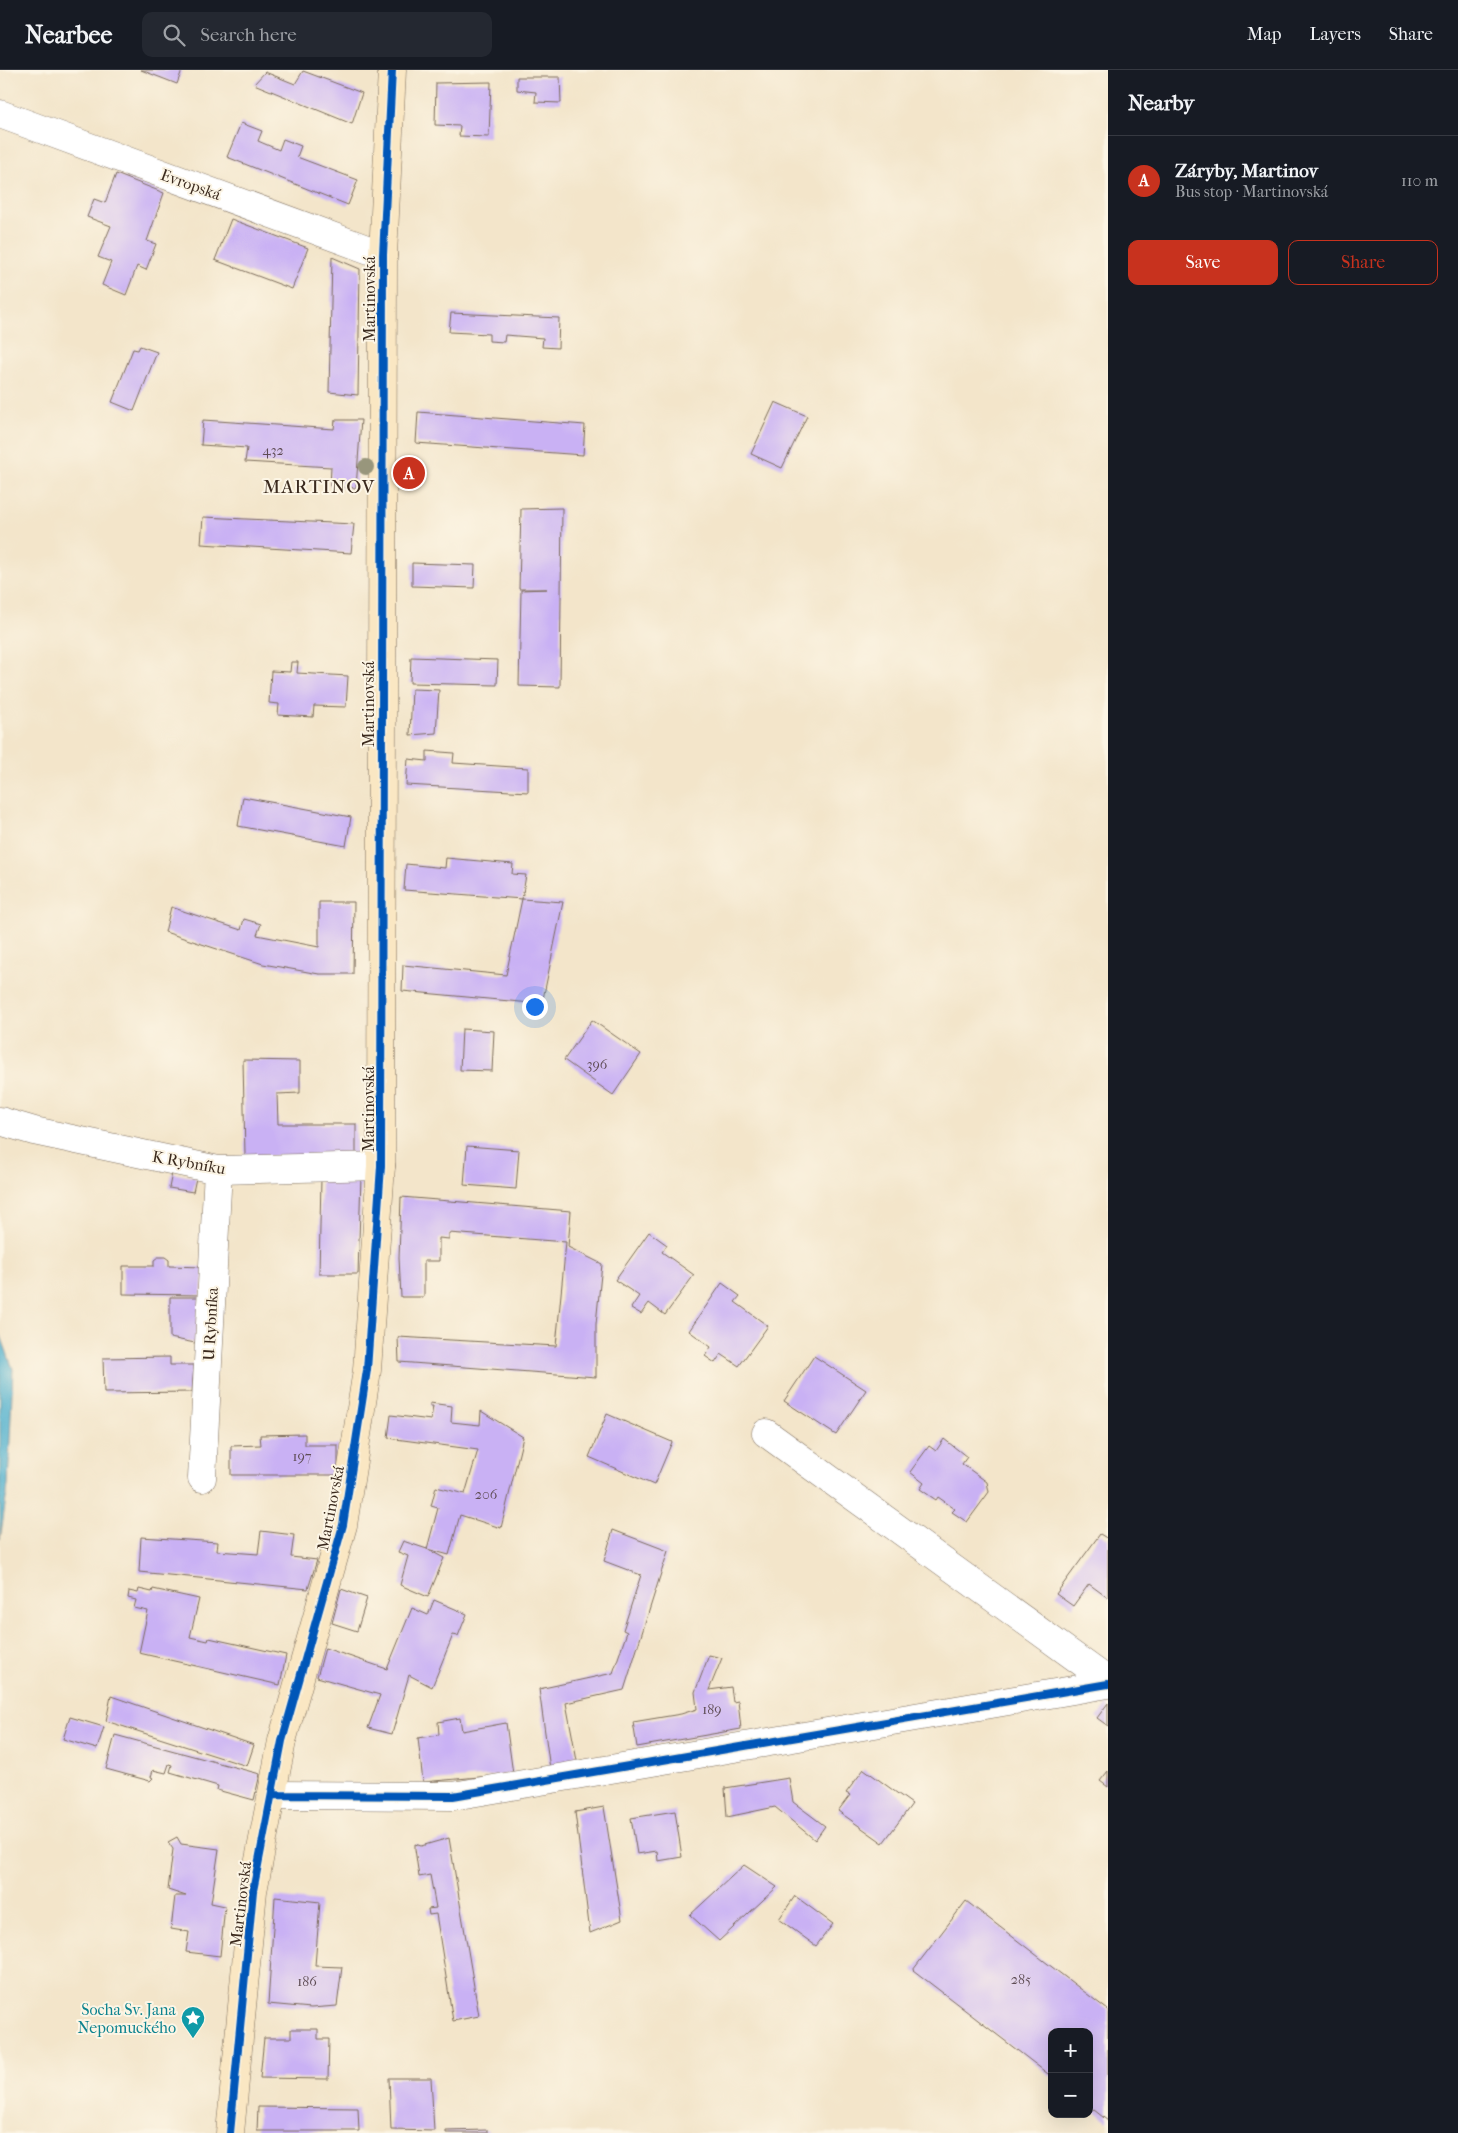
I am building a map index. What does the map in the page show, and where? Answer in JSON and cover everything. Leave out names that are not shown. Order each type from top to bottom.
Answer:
[{"type":"street","name":"Martinovská","points":[[230,2133],[253,1891],[282,1741],[343,1525],[367,1370],[381,1166],[383,255],[392,70]]},
{"type":"street","name":"Evropská","points":[[0,114],[383,255]]},
{"type":"street","name":"K Rybníku","points":[[0,1121],[34,1131],[218,1170],[381,1166]]},
{"type":"street","name":"U Rybníka","points":[[202,1478],[218,1170]]},
{"type":"street","points":[[766,1433],[1108,1682]]},
{"type":"street","points":[[272,1795],[453,1796],[1108,1682]]},
{"type":"water","points":[[0,1333],[13,1369],[8,1485],[0,1539]]},
{"type":"building","points":[[141,70],[182,70],[177,84]]},
{"type":"building","points":[[303,71],[362,93],[352,124],[254,84],[265,72],[295,84]]},
{"type":"building","points":[[517,77],[560,77],[561,103],[535,102],[536,92],[517,90]]},
{"type":"building","points":[[491,82],[489,137],[459,136],[460,126],[435,125],[436,83]]},
{"type":"building","points":[[241,123],[262,131],[258,141],[279,150],[283,139],[301,146],[297,157],[358,180],[348,205],[227,157]]},
{"type":"building","points":[[116,174],[164,193],[147,241],[156,244],[146,270],[137,266],[126,295],[102,285],[111,262],[98,257],[111,226],[87,217],[94,199],[105,203]]},
{"type":"building","points":[[231,219],[308,248],[292,289],[215,260]]},
{"type":"building","points":[[332,257],[360,269],[358,395],[329,392]]},
{"type":"building","points":[[451,313],[559,318],[558,348],[542,347],[543,338],[505,335],[504,342],[489,341],[489,334],[449,332]]},
{"type":"building","points":[[140,346],[157,352],[134,411],[112,402],[133,349],[138,350]]},
{"type":"building","points":[[775,402],[807,416],[782,468],[751,454]]},
{"type":"building","points":[[418,412],[585,425],[583,455],[416,443]]},
{"type":"building","points":[[203,420],[334,429],[335,420],[361,420],[356,488],[330,486],[331,467],[245,462],[247,448],[201,445]]},
{"type":"building","points":[[562,508],[560,687],[519,686],[521,590],[547,589],[519,589],[521,509]]},
{"type":"building","points":[[203,517],[354,524],[351,553],[201,544]]},
{"type":"building","points":[[412,563],[475,565],[474,588],[412,586]]},
{"type":"building","points":[[411,657],[498,660],[497,685],[410,683]]},
{"type":"building","points":[[291,662],[298,662],[297,673],[348,676],[346,707],[314,706],[313,717],[278,715],[279,704],[269,703],[271,671],[290,672]]},
{"type":"building","points":[[412,689],[439,690],[436,733],[410,735]]},
{"type":"building","points":[[427,751],[454,753],[453,763],[528,768],[528,792],[406,785],[408,759],[427,761]]},
{"type":"building","points":[[243,797],[351,817],[346,846],[238,826]]},
{"type":"building","points":[[446,858],[513,864],[512,874],[526,875],[522,899],[404,890],[406,864],[445,868]]},
{"type":"building","points":[[522,899],[563,902],[542,1004],[402,991],[403,965],[506,975]]},
{"type":"building","points":[[319,902],[354,902],[353,974],[319,974],[263,964],[165,932],[171,907],[241,930],[244,919],[261,924],[257,935],[319,947]]},
{"type":"building","points":[[592,1020],[641,1054],[613,1095],[564,1060]]},
{"type":"building","points":[[462,1029],[494,1031],[492,1071],[460,1070]]},
{"type":"building","points":[[243,1060],[300,1061],[300,1093],[277,1094],[278,1124],[356,1124],[356,1156],[245,1156]]},
{"type":"building","points":[[467,1146],[519,1150],[516,1189],[464,1185]]},
{"type":"building","points":[[172,1173],[196,1178],[193,1192],[169,1188]]},
{"type":"building","points":[[361,1176],[358,1274],[319,1274],[321,1178]]},
{"type":"building","points":[[401,1197],[571,1211],[568,1247],[602,1264],[596,1324],[596,1377],[399,1362],[398,1337],[556,1346],[566,1242],[449,1233],[449,1239],[439,1238],[439,1261],[424,1261],[424,1297],[401,1297],[399,1258]]},
{"type":"building","points":[[649,1232],[667,1245],[662,1252],[694,1275],[665,1315],[649,1303],[641,1314],[631,1308],[639,1296],[615,1280]]},
{"type":"building","points":[[158,1257],[165,1257],[169,1260],[169,1266],[204,1267],[201,1295],[123,1294],[123,1266],[154,1266],[154,1260]]},
{"type":"building","points":[[722,1283],[740,1296],[735,1302],[768,1326],[739,1366],[721,1354],[715,1363],[705,1356],[711,1347],[689,1331]]},
{"type":"building","points":[[170,1297],[200,1297],[195,1343],[170,1338]]},
{"type":"building","points":[[814,1356],[866,1390],[836,1435],[784,1401]]},
{"type":"building","points":[[170,1357],[170,1365],[194,1365],[192,1392],[104,1393],[103,1358]]},
{"type":"building","points":[[430,1403],[452,1406],[451,1422],[480,1425],[481,1411],[523,1437],[501,1528],[460,1515],[449,1555],[427,1549],[438,1508],[431,1506],[436,1487],[465,1494],[478,1450],[388,1438],[391,1415],[431,1420],[433,1406],[430,1406]]},
{"type":"building","points":[[607,1414],[672,1442],[654,1485],[589,1457]]},
{"type":"building","points":[[305,1434],[305,1445],[338,1445],[338,1475],[231,1475],[231,1446],[261,1445],[260,1435]]},
{"type":"building","points":[[944,1439],[967,1457],[962,1464],[987,1482],[989,1492],[967,1522],[952,1512],[955,1509],[938,1497],[936,1500],[920,1489],[924,1483],[910,1472],[929,1446],[936,1451]]},
{"type":"building","points":[[613,1530],[668,1551],[624,1690],[566,1703],[578,1766],[550,1769],[539,1689],[613,1673],[627,1632],[623,1630],[641,1575],[604,1561]]},
{"type":"building","points":[[261,1531],[294,1535],[291,1557],[317,1560],[308,1589],[139,1572],[141,1537],[218,1542],[217,1551],[258,1554]]},
{"type":"building","points":[[1100,1534],[1108,1539],[1108,1598],[1089,1584],[1073,1606],[1056,1594]]},
{"type":"building","points":[[403,1541],[427,1549],[444,1558],[428,1597],[400,1585],[408,1556],[398,1552]]},
{"type":"building","points":[[139,1589],[152,1592],[153,1589],[199,1599],[190,1637],[208,1641],[209,1638],[286,1655],[280,1685],[139,1653],[148,1611],[134,1608],[136,1600],[128,1598],[129,1591],[138,1593]]},
{"type":"building","points":[[341,1589],[367,1598],[357,1631],[332,1623]]},
{"type":"building","points":[[434,1600],[467,1614],[458,1636],[453,1635],[432,1687],[409,1675],[392,1734],[368,1728],[380,1695],[317,1677],[325,1648],[387,1669],[412,1608],[428,1615]]},
{"type":"building","points":[[709,1655],[722,1658],[709,1690],[731,1687],[733,1702],[738,1701],[741,1729],[637,1747],[633,1722],[681,1714],[697,1709],[695,1692]]},
{"type":"building","points":[[111,1696],[254,1745],[247,1766],[106,1721]]},
{"type":"building","points":[[1108,1703],[1108,1726],[1097,1718]]},
{"type":"building","points":[[70,1717],[104,1727],[97,1749],[63,1739]]},
{"type":"building","points":[[460,1718],[462,1731],[506,1723],[513,1774],[423,1782],[418,1738],[439,1735],[438,1722]]},
{"type":"building","points":[[115,1735],[260,1774],[254,1800],[217,1790],[218,1786],[170,1772],[172,1765],[169,1764],[166,1773],[153,1770],[151,1777],[153,1778],[150,1781],[106,1769]]},
{"type":"building","points":[[864,1769],[912,1804],[883,1843],[838,1811],[850,1795],[846,1793]]},
{"type":"building","points":[[1108,1771],[1108,1787],[1100,1781]]},
{"type":"building","points":[[789,1778],[793,1802],[825,1826],[815,1840],[775,1807],[727,1817],[725,1788]]},
{"type":"building","points":[[604,1807],[622,1920],[590,1933],[575,1812]]},
{"type":"building","points":[[675,1811],[682,1857],[658,1861],[657,1851],[637,1854],[631,1818]]},
{"type":"building","points":[[177,1837],[181,1844],[219,1849],[211,1903],[225,1906],[220,1956],[186,1952],[189,1932],[171,1929],[175,1896],[186,1896],[168,1890],[173,1849],[168,1842]]},
{"type":"building","points":[[449,1838],[479,2016],[453,2021],[436,1914],[429,1915],[428,1909],[436,1908],[430,1875],[419,1877],[415,1849],[415,1844],[421,1846]]},
{"type":"building","points":[[744,1865],[777,1887],[719,1941],[690,1915]]},
{"type":"building","points":[[795,1896],[833,1924],[816,1946],[779,1919]]},
{"type":"building","points":[[275,1897],[320,1902],[315,1966],[342,1967],[337,2006],[311,2008],[268,2004]]},
{"type":"building","points":[[966,1901],[1108,2010],[1108,2121],[1093,2109],[1093,2028],[1048,2028],[1048,2074],[913,1970]]},
{"type":"building","points":[[291,2029],[318,2029],[318,2039],[329,2039],[328,2079],[260,2078],[264,2038],[291,2038]]},
{"type":"building","points":[[389,2078],[431,2078],[434,2131],[391,2130]]},
{"type":"building","points":[[258,2107],[358,2108],[359,2131],[257,2131]]},
{"type":"building","points":[[488,2130],[488,2133],[446,2133],[446,2131]]},
{"type":"cycle path","points":[[230,2133],[253,1891],[282,1741],[343,1525],[367,1370],[381,1166],[383,255],[392,70]]},
{"type":"cycle path","points":[[272,1795],[453,1796],[1108,1684]]},
{"type":"place","name":"Záryby, Martinov","points":[[409,473]]},
{"type":"place","name":"Socha Sv. Jana Nepomuckého","points":[[193,2039]]},
{"type":"district","name":"MARTINOV","points":[[319,486]]}]
